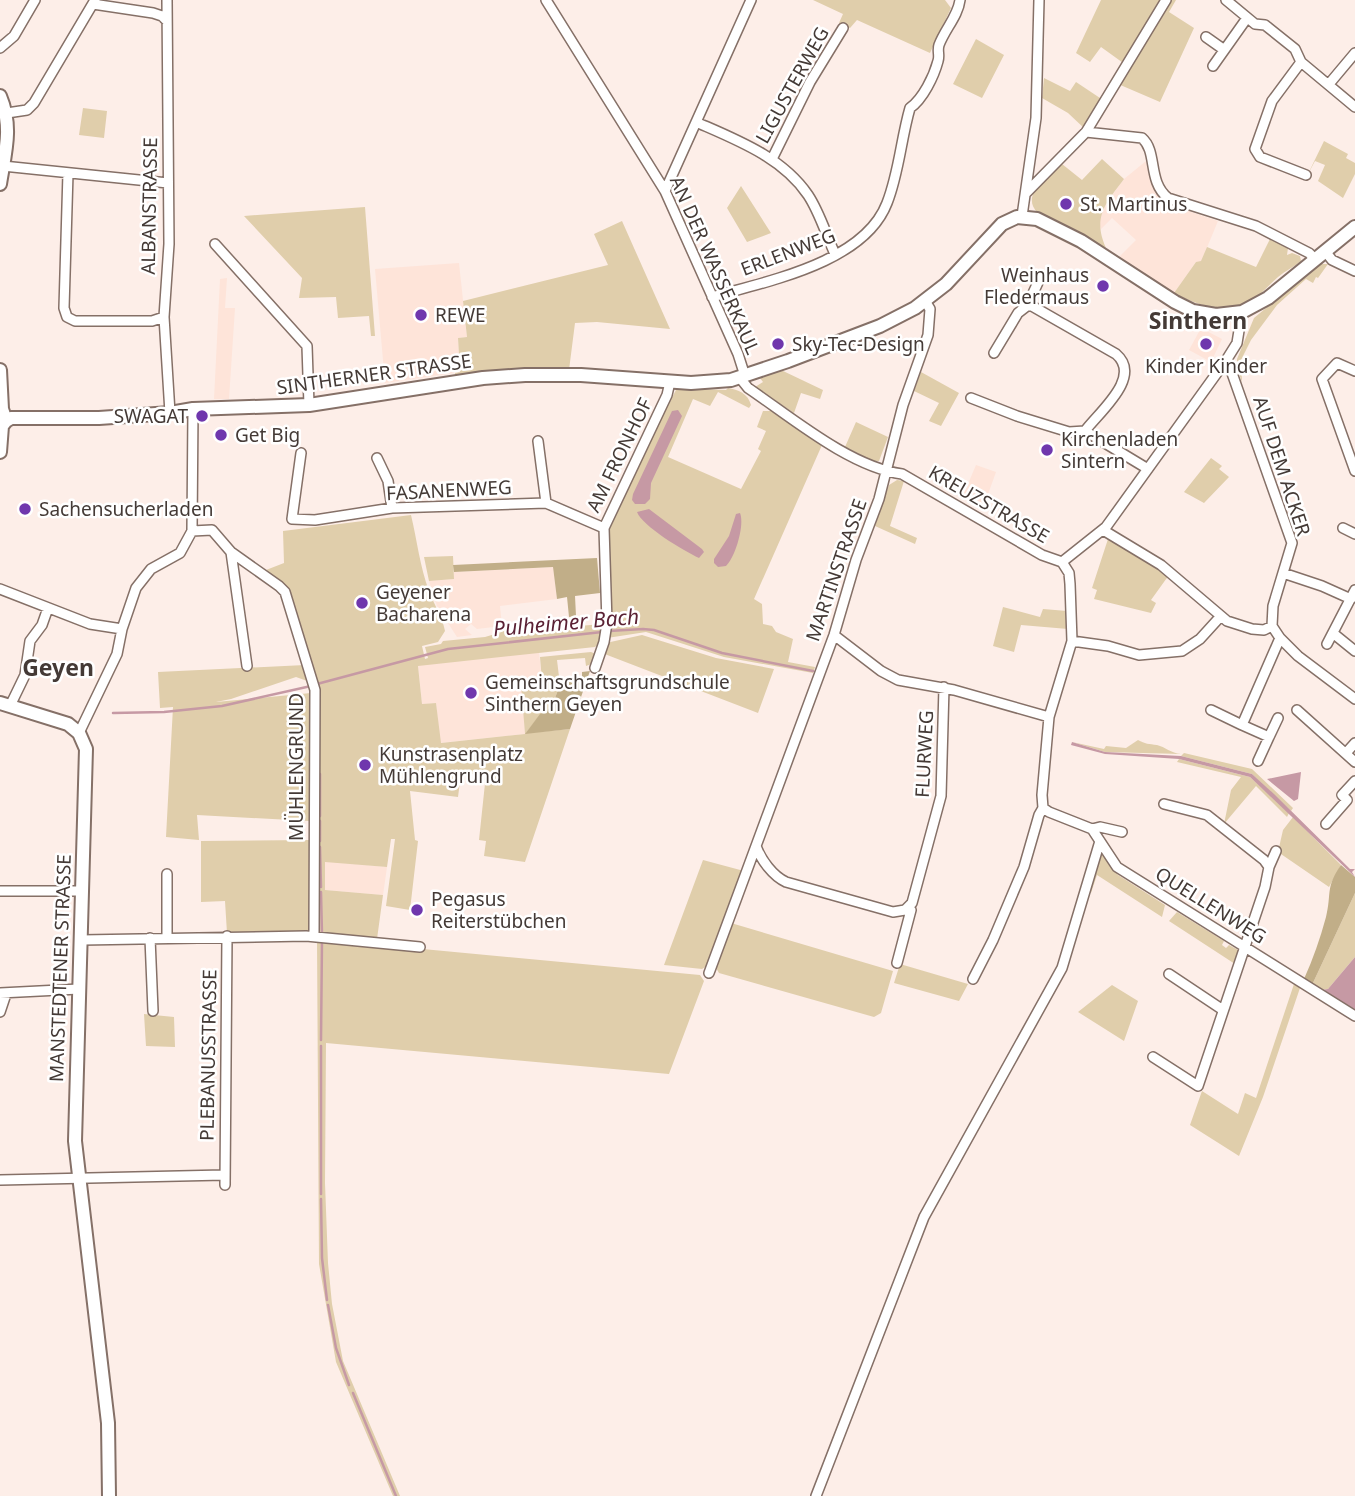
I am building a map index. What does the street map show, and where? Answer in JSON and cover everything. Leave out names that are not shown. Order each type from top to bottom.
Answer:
[{"type":"street","points":[[0,48],[13,36],[35,0]]},
{"type":"street","name":"ALBANSTRASSE","points":[[167,0],[169,244],[164,317],[170,413]]},
{"type":"street","name":"AN DER WASSERKAUL","points":[[546,0],[665,191],[738,354],[743,377]]},
{"type":"street","points":[[665,191],[751,0]]},
{"type":"street","name":"ERLENWEG","points":[[712,297],[794,272],[835,254],[862,238],[881,217],[890,195],[910,108],[918,102],[940,58],[937,49],[959,10],[960,0]]},
{"type":"street","points":[[1026,193],[1086,132],[1166,0]]},
{"type":"street","points":[[1226,0],[1255,24],[1265,25],[1295,49],[1301,62],[1355,107]]},
{"type":"street","points":[[7,113],[27,110],[34,103],[94,2],[153,13],[167,21]]},
{"type":"street","points":[[1038,2],[1036,118],[1022,216],[1037,219],[1065,232],[1175,302],[1193,311],[1216,315],[1241,312],[1268,298],[1355,227]]},
{"type":"street","points":[[1213,66],[1247,18]]},
{"type":"street","name":"LIGUSTERWEG","points":[[772,159],[810,82],[844,28]]},
{"type":"street","points":[[1206,37],[1223,50]]},
{"type":"street","points":[[1329,84],[1355,53]]},
{"type":"street","points":[[1301,62],[1272,101],[1255,150],[1260,157],[1306,175]]},
{"type":"street","points":[[0,96],[7,113],[8,134],[0,184]]},
{"type":"street","points":[[696,122],[772,159],[795,179],[807,194],[835,254]]},
{"type":"street","points":[[1086,132],[1142,138],[1147,143],[1155,180],[1168,198],[1256,226],[1309,253],[1320,255],[1355,271]]},
{"type":"street","points":[[3,166],[168,183]]},
{"type":"street","points":[[68,173],[64,309],[67,317],[75,321],[152,321],[164,317]]},
{"type":"street","name":"SINTHERNER STRASSE","points":[[3,420],[23,417],[99,418],[193,409],[309,405],[483,378],[525,375],[581,375],[670,382],[712,382],[743,377],[880,326],[925,301],[956,274],[1002,224],[1011,218],[1022,216]]},
{"type":"street","points":[[215,244],[307,346],[309,405]]},
{"type":"street","points":[[994,353],[1018,313],[1027,306],[1041,276]]},
{"type":"street","name":"MARTINSTRASSE","points":[[709,973],[834,635],[886,472],[903,405],[928,335],[930,309],[925,301]]},
{"type":"street","points":[[1027,306],[1032,306],[1116,354],[1123,362],[1123,382],[1085,431]]},
{"type":"street","name":"KREUZSTRASSE","points":[[743,377],[748,388],[836,447],[886,472],[902,474],[1042,555],[1062,562],[1103,530],[1227,359],[1237,343],[1241,312]]},
{"type":"street","name":"AUF DEM ACKER","points":[[1227,359],[1292,543],[1273,606],[1272,626]]},
{"type":"street","points":[[1355,371],[1337,363],[1322,379],[1355,471]]},
{"type":"street","points":[[0,370],[3,420],[0,453]]},
{"type":"street","name":"AM FRONHOF","points":[[594,668],[607,623],[604,528],[667,395],[670,382]]},
{"type":"street","points":[[971,398],[1069,432],[1085,431],[1148,469]]},
{"type":"street","points":[[48,608],[42,625],[30,641],[25,675],[5,705],[68,724],[79,733],[117,654],[122,629],[136,588],[151,569],[180,553],[192,531],[193,409]]},
{"type":"street","points":[[538,441],[546,503]]},
{"type":"street","name":"FASANENWEG","points":[[301,453],[292,520],[315,520],[392,508],[546,503],[604,528]]},
{"type":"street","points":[[377,458],[388,481],[392,508]]},
{"type":"street","points":[[1343,528],[1355,534]]},
{"type":"street","name":"MÜHLENGRUND","points":[[192,531],[212,530],[231,552],[285,592],[314,685],[314,936]]},
{"type":"street","points":[[1103,530],[1161,565],[1220,617],[1252,629],[1264,631],[1272,626],[1280,638],[1310,666],[1355,699]]},
{"type":"street","points":[[231,552],[247,666]]},
{"type":"street","points":[[972,979],[993,940],[1024,867],[1043,808],[1049,716],[1072,641],[1069,573],[1062,562]]},
{"type":"street","points":[[1283,573],[1353,594],[1327,644]]},
{"type":"street","points":[[0,589],[90,624],[122,629]]},
{"type":"street","points":[[1072,641],[1108,646],[1139,655],[1182,650],[1200,639],[1220,617]]},
{"type":"street","points":[[834,635],[888,676],[904,682],[944,687],[1049,716]]},
{"type":"street","points":[[1334,635],[1355,651]]},
{"type":"street","points":[[1242,725],[1280,638]]},
{"type":"street","name":"FLURWEG","points":[[897,963],[909,923],[910,905],[941,796],[944,687]]},
{"type":"street","points":[[1211,710],[1269,737]]},
{"type":"street","points":[[1297,710],[1355,762]]},
{"type":"street","points":[[1258,761],[1278,718]]},
{"type":"street","name":"MANSTEDTENER STRASSE","points":[[79,733],[86,749],[86,761],[75,1141],[108,1423],[109,1496]]},
{"type":"street","points":[[1346,753],[1355,743]]},
{"type":"street","points":[[1325,824],[1347,800],[1342,795],[1355,781]]},
{"type":"street","points":[[1164,804],[1207,815],[1264,860],[1269,867]]},
{"type":"street","points":[[1043,808],[1092,829],[1100,827],[1122,832]]},
{"type":"street","name":"QUELLENWEG","points":[[1092,829],[1117,867],[1355,1016]]},
{"type":"street","points":[[816,1496],[924,1217],[1062,968],[1100,841]]},
{"type":"street","points":[[755,851],[786,882],[893,912],[910,905]]},
{"type":"street","points":[[1153,1058],[1198,1086],[1276,851]]},
{"type":"street","points":[[167,874],[167,937]]},
{"type":"street","points":[[0,891],[82,891]]},
{"type":"street","name":"PLEBANUSSTRASSE","points":[[78,1179],[224,1180],[227,936]]},
{"type":"street","points":[[82,940],[314,936],[420,947]]},
{"type":"street","points":[[149,938],[153,1011]]},
{"type":"street","points":[[1169,974],[1223,1010]]},
{"type":"street","points":[[0,1012],[3,993],[79,989]]},
{"type":"street","points":[[0,1180],[78,1179]]},
{"type":"shaded area","points":[[813,0],[945,0],[951,8],[930,53],[857,20],[850,28],[839,23],[843,14]]},
{"type":"shaded area","points":[[1101,0],[1164,0],[1126,65],[1101,47],[1090,62],[1076,53]]},
{"type":"shaded area","points":[[1168,0],[1176,0],[1169,12],[1194,28],[1160,102],[1118,84]]},
{"type":"shaded area","points":[[976,39],[1004,55],[982,98],[953,84]]},
{"type":"shaded area","points":[[1044,78],[1070,91],[1076,82],[1103,100],[1085,129],[1068,113],[1042,98]]},
{"type":"shaded area","points":[[83,108],[107,111],[104,138],[79,135]]},
{"type":"shaded area","points":[[1324,141],[1348,154],[1346,158],[1355,163],[1355,174],[1343,198],[1318,181],[1325,165],[1315,161],[1307,176]]},
{"type":"shaded area","points":[[1102,159],[1124,179],[1103,211],[1100,228],[1106,248],[1038,213],[1032,199],[1038,186],[1062,164],[1082,180]]},
{"type":"shaded area","name":"St. Martinus","points":[[1146,161],[1150,179],[1160,197],[1179,208],[1218,221],[1201,262],[1196,262],[1174,293],[1117,259],[1136,240],[1112,218],[1101,229],[1100,226],[1100,214],[1107,202],[1124,179]]},
{"type":"shaded area","points":[[741,186],[771,233],[747,242],[727,208]]},
{"type":"shaded area","points":[[365,207],[375,336],[371,336],[369,316],[338,318],[336,297],[299,298],[302,278],[244,216]]},
{"type":"shaded area","points":[[622,221],[670,329],[597,322],[575,323],[569,370],[455,379],[455,373],[460,372],[458,338],[467,337],[463,301],[608,265],[594,234]]},
{"type":"shaded area","points":[[1270,239],[1288,248],[1287,255],[1292,253],[1300,256],[1301,261],[1248,302],[1216,308],[1174,293],[1196,262],[1201,261],[1207,247],[1256,267]]},
{"type":"shaded area","name":"REWE","points":[[459,263],[467,337],[458,338],[460,372],[385,383],[375,269]]},
{"type":"shaded area","points":[[1319,264],[1328,264],[1313,283],[1306,279],[1277,305],[1251,340],[1241,360],[1242,382],[1237,359],[1254,318]]},
{"type":"shaded area","points":[[227,278],[225,308],[235,308],[229,399],[214,399],[220,279]]},
{"type":"shaded area","name":"Kinder Kinder","points":[[1201,328],[1222,339],[1211,362],[1189,350]]},
{"type":"shaded area","points":[[781,370],[823,390],[820,399],[801,393],[794,413],[755,387],[763,382],[760,378]]},
{"type":"shaded area","points":[[921,372],[959,393],[941,426],[929,421],[939,403],[914,391]]},
{"type":"shaded area","points":[[677,388],[728,388],[739,391],[748,398],[751,405],[749,408],[718,392],[710,406],[693,399],[668,457],[741,489],[761,451],[758,449],[766,431],[757,427],[763,411],[771,411],[822,445],[754,599],[762,604],[763,624],[772,626],[776,632],[793,639],[788,662],[815,667],[813,673],[724,657],[646,632],[607,638],[607,535],[621,496]]},
{"type":"shaded area","points":[[678,410],[682,416],[651,483],[650,499],[645,504],[635,504],[632,500],[633,494],[672,411]]},
{"type":"shaded area","points":[[856,422],[888,437],[879,461],[873,461],[845,447]]},
{"type":"shaded area","points":[[1211,458],[1222,466],[1219,469],[1229,477],[1204,503],[1184,492]]},
{"type":"shaded area","points":[[976,465],[996,472],[982,511],[962,498]]},
{"type":"shaded area","points":[[897,480],[904,481],[890,526],[917,538],[915,544],[875,526],[889,485]]},
{"type":"shaded area","points":[[649,509],[702,549],[704,552],[699,558],[674,544],[640,518],[637,512]]},
{"type":"shaded area","points":[[740,513],[741,525],[736,549],[726,566],[718,567],[714,559],[729,536],[736,514]]},
{"type":"shaded area","points":[[411,515],[426,582],[445,631],[438,642],[422,646],[425,659],[428,658],[425,647],[441,644],[443,641],[485,637],[495,634],[495,630],[576,621],[578,626],[603,624],[600,643],[595,647],[418,666],[422,704],[436,703],[441,743],[525,734],[521,684],[542,681],[540,657],[591,652],[596,654],[594,663],[586,666],[585,658],[557,660],[560,685],[553,703],[526,733],[570,729],[525,862],[484,856],[486,841],[479,840],[486,774],[461,774],[458,797],[410,791],[415,840],[418,841],[410,910],[386,906],[395,839],[391,839],[387,867],[325,862],[325,890],[383,895],[377,939],[317,934],[318,695],[321,695],[285,587],[266,570],[284,563],[283,531]]},
{"type":"shaded area","points":[[1108,539],[1149,560],[1169,575],[1151,600],[1156,603],[1151,613],[1094,599],[1097,590],[1092,588]]},
{"type":"shaded area","points":[[453,556],[454,579],[429,581],[424,557]]},
{"type":"shaded area","points":[[597,558],[600,593],[575,596],[576,616],[569,617],[567,597],[557,599],[553,567],[454,572],[453,565]]},
{"type":"shaded area","points":[[553,567],[557,599],[500,606],[502,626],[477,629],[471,624],[465,629],[472,635],[457,637],[437,606],[429,581],[453,579],[454,572]]},
{"type":"shaded area","points":[[1003,607],[1040,617],[1043,609],[1067,611],[1068,629],[1021,625],[1014,652],[993,646]]},
{"type":"shaded area","points":[[642,635],[716,658],[774,669],[758,713],[602,653],[606,643]]},
{"type":"shaded area","name":"Gemeinschaftsgrundschule Sinthern Geyen","points":[[539,652],[542,681],[522,684],[525,734],[440,743],[436,703],[422,704],[418,665]]},
{"type":"shaded area","points":[[305,665],[310,682],[296,677],[216,702],[311,693],[309,821],[197,815],[199,840],[166,837],[173,707],[160,708],[158,672]]},
{"type":"shaded area","points":[[590,671],[570,729],[525,734],[540,714],[547,711],[553,703],[559,681],[582,679],[582,672]]},
{"type":"shaded area","points":[[1138,740],[1181,754],[1105,752],[1072,742],[1104,749],[1106,746],[1126,748]]},
{"type":"shaded area","points":[[1072,742],[1105,752],[1181,756],[1252,774],[1350,869],[1355,869],[1352,872],[1355,877],[1250,777],[1179,759],[1105,754],[1071,745]]},
{"type":"shaded area","points":[[1184,753],[1252,769],[1293,808],[1291,811],[1252,774],[1181,756]]},
{"type":"shaded area","points":[[1179,759],[1250,777],[1289,813],[1287,817],[1256,786],[1224,824],[1231,790],[1241,777],[1177,762]]},
{"type":"shaded area","points":[[1301,772],[1298,799],[1294,801],[1267,779]]},
{"type":"shaded area","points":[[1293,817],[1341,865],[1329,887],[1278,852],[1283,830]]},
{"type":"shaded area","points":[[310,840],[310,929],[303,933],[227,933],[225,901],[201,902],[201,841]]},
{"type":"shaded area","points":[[1101,854],[1118,875],[1165,905],[1162,917],[1097,875],[1090,892]]},
{"type":"shaded area","points":[[703,860],[744,871],[710,964],[702,969],[664,965]]},
{"type":"shaded area","points":[[325,861],[387,867],[383,895],[325,890]]},
{"type":"shaded area","points":[[1341,865],[1355,877],[1355,893],[1312,985],[1304,979],[1324,925],[1331,885]]},
{"type":"shaded area","points":[[1355,893],[1355,957],[1328,989],[1321,990],[1312,985]]},
{"type":"shaded area","points":[[1177,912],[1224,941],[1222,945],[1226,948],[1229,945],[1240,951],[1235,964],[1169,921]]},
{"type":"shaded area","points":[[731,923],[893,971],[881,1013],[874,1017],[719,973],[715,966]]},
{"type":"shaded area","points":[[317,939],[700,975],[704,981],[669,1074],[326,1043],[325,1183],[332,1304],[343,1361],[400,1496],[393,1496],[336,1362],[319,1264]]},
{"type":"shaded area","points":[[1355,957],[1355,1012],[1321,990],[1328,989]]},
{"type":"shaded area","points":[[900,964],[968,984],[959,1001],[894,983]]},
{"type":"shaded area","points":[[1295,981],[1301,985],[1263,1097],[1239,1156],[1190,1125],[1202,1091],[1238,1114],[1245,1093],[1256,1098]]},
{"type":"shaded area","points":[[1112,985],[1138,1001],[1124,1041],[1078,1012]]},
{"type":"shaded area","points":[[144,1014],[174,1017],[175,1047],[146,1046]]},
{"type":"waterway","name":"Pulheimer Bach","points":[[609,631],[654,630],[722,653],[813,671]]},
{"type":"waterway","name":"Pulheimer Bach","points":[[317,684],[448,649],[602,632]]},
{"type":"waterway","name":"Pulheimer Bach","points":[[113,713],[164,712],[222,706],[311,686]]},
{"type":"waterway","points":[[320,774],[320,816]]},
{"type":"waterway","points":[[320,821],[320,841]]},
{"type":"waterway","points":[[320,847],[321,887]]},
{"type":"waterway","points":[[321,892],[322,934]]},
{"type":"waterway","points":[[321,1040],[322,940]]},
{"type":"waterway","points":[[321,1046],[321,1194]]},
{"type":"waterway","points":[[321,1199],[322,1258],[327,1300]]},
{"type":"waterway","points":[[328,1305],[336,1348],[349,1385]]},
{"type":"waterway","points":[[353,1393],[396,1496]]},
{"type":"place","name":"St. Martinus","points":[[1066,204]]},
{"type":"place","name":"Weinhaus Fledermaus","points":[[1103,286]]},
{"type":"place","name":"REWE","points":[[421,315]]},
{"type":"place","name":"Sky-Tec-Design","points":[[778,344]]},
{"type":"place","name":"Kinder Kinder","points":[[1206,344]]},
{"type":"place","name":"SWAGAT","points":[[202,416]]},
{"type":"place","name":"Get Big","points":[[221,435]]},
{"type":"place","name":"Kirchenladen Sintern","points":[[1047,450]]},
{"type":"place","name":"Sachensucherladen","points":[[25,509]]},
{"type":"place","name":"Geyener Bacharena","points":[[362,603]]},
{"type":"place","name":"Gemeinschaftsgrundschule Sinthern Geyen","points":[[471,693]]},
{"type":"place","name":"Kunstrasenplatz Mühlengrund","points":[[365,765]]},
{"type":"place","name":"Pegasus Reiterstübchen","points":[[417,910]]},
{"type":"district","name":"Sinthern","points":[[1198,320]]},
{"type":"district","name":"Geyen","points":[[58,667]]}]
